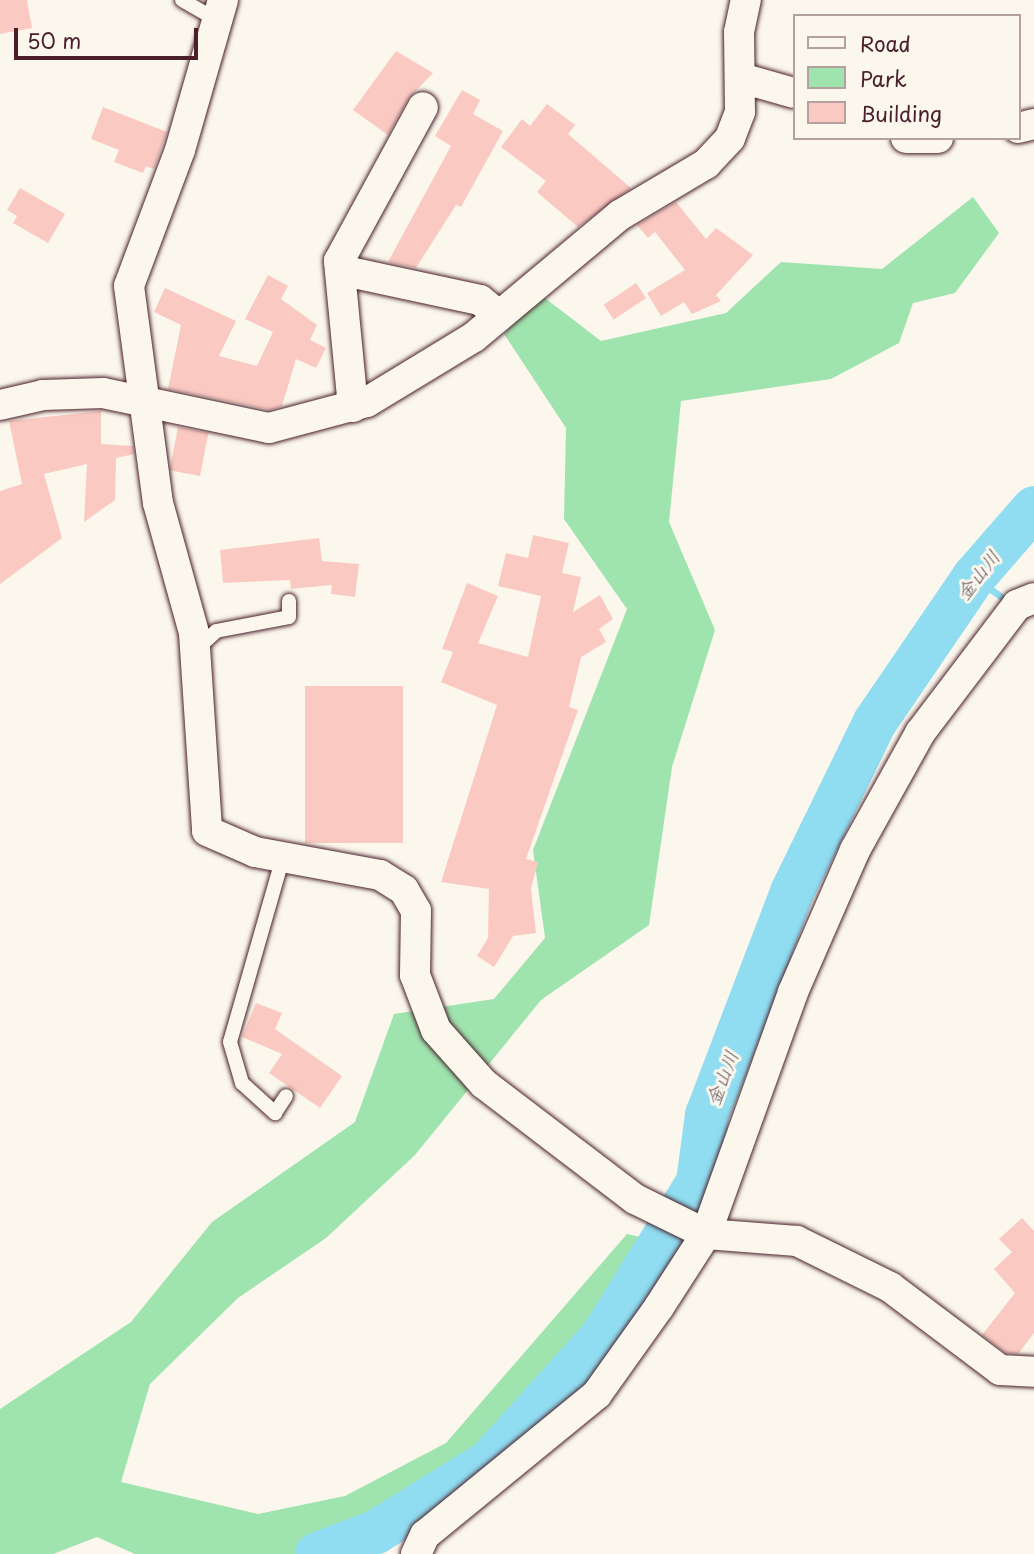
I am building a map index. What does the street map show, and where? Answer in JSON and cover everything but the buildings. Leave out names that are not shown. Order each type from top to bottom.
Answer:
[{"type":"street","points":[[0,405],[43,395],[142,397],[214,421],[269,428],[353,407],[474,337],[497,314],[620,215],[706,164],[730,138],[740,112],[746,0]]},
{"type":"street","points":[[220,10],[180,150],[129,286],[142,397],[157,455],[158,503],[196,650],[207,831],[282,857],[380,875],[404,890],[416,911],[415,975],[436,1030],[484,1084],[635,1199],[700,1232],[797,1241],[890,1287],[1000,1370],[1034,1372]]},
{"type":"street","points":[[741,78],[792,92]]},
{"type":"street","points":[[353,407],[340,270],[342,249],[382,190],[423,107]]},
{"type":"street","points":[[340,270],[480,300],[497,314]]},
{"type":"street","points":[[416,1554],[425,1535],[597,1394],[700,1232],[793,992],[855,850],[920,733],[1017,605],[1034,598]]},
{"type":"lane","points":[[183,0],[220,10]]},
{"type":"lane","points":[[196,650],[216,631],[289,617],[289,601]]},
{"type":"lane","points":[[282,857],[230,1042],[242,1083],[275,1113],[286,1096]]},
{"type":"green space","points":[[973,197],[999,233],[955,293],[913,303],[899,343],[831,379],[681,401],[669,522],[715,630],[672,767],[649,925],[541,1000],[415,1155],[326,1238],[238,1298],[150,1384],[121,1482],[258,1514],[345,1496],[446,1443],[627,1234],[676,1245],[620,1337],[537,1433],[478,1483],[370,1554],[135,1554],[97,1537],[53,1554],[0,1554],[0,1409],[131,1322],[212,1222],[355,1122],[394,1014],[494,999],[545,938],[533,850],[627,609],[564,519],[566,428],[504,334],[541,295],[601,341],[726,313],[781,262],[882,269]]},
{"type":"waterway","name":"金山川","points":[[317,1554],[376,1532],[489,1462],[602,1337],[698,1182],[707,1115],[793,890],[875,722],[974,577],[1034,508]]},
{"type":"waterway","points":[[974,577],[1002,597]]}]
